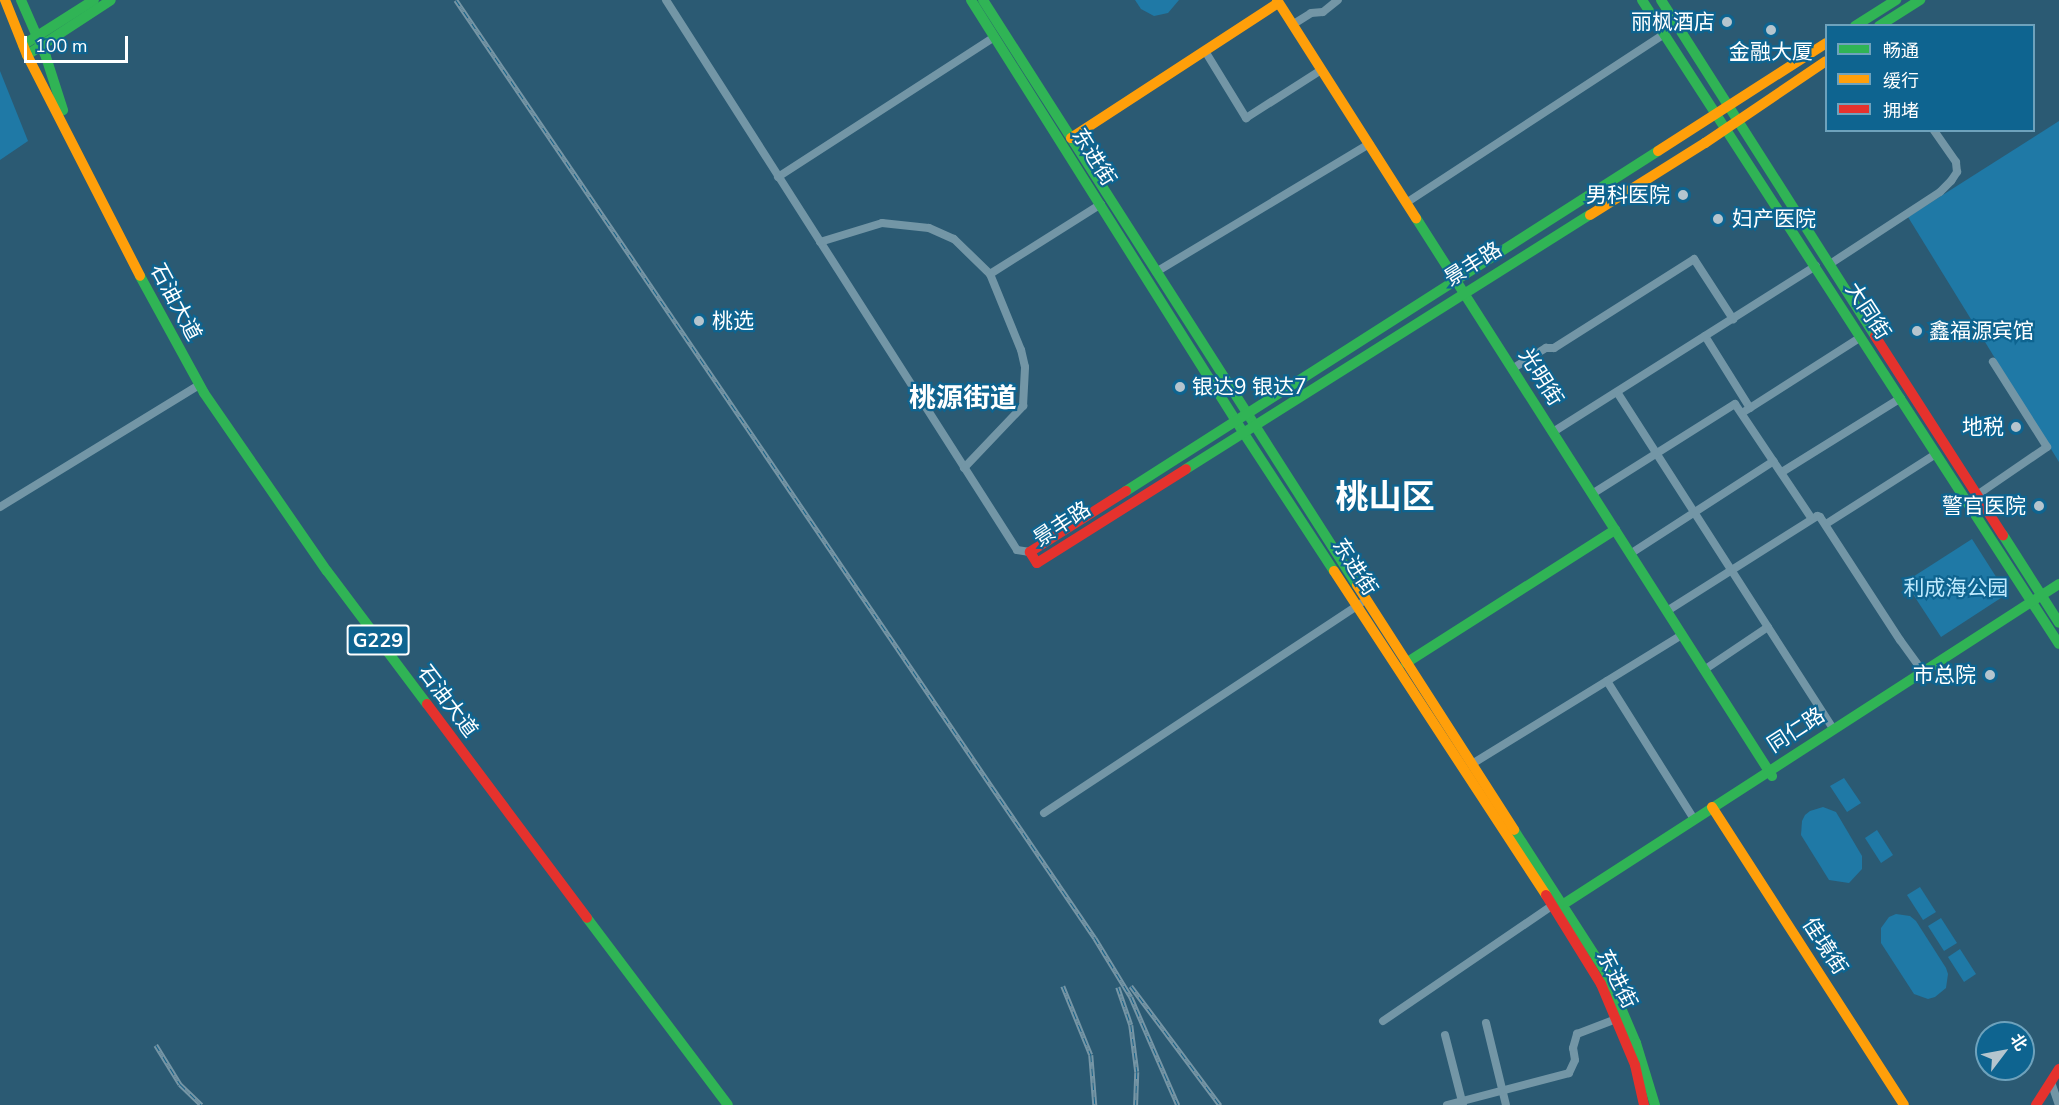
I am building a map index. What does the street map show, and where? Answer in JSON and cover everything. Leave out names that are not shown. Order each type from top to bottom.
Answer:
[{"type":"main road","name":"石油大道","points":[[5,0],[25,50],[162,321],[199,385],[264,484],[327,571],[728,1105]]},
{"type":"main road","name":"石油大道","points":[[21,0],[75,146]]},
{"type":"main road","points":[[25,50],[94,0]]},
{"type":"main road","points":[[38,41],[111,0]]},
{"type":"main road","name":"东进街","points":[[971,0],[1243,432],[1406,663],[1472,764],[1559,908],[1601,984],[1635,1065],[1644,1105]]},
{"type":"main road","name":"东进街","points":[[983,0],[1254,425],[1362,603],[1559,908],[1606,973],[1636,1042],[1655,1105]]},
{"type":"main road","name":"大同街","points":[[1642,0],[1936,454],[2039,602],[2059,622]]},
{"type":"main road","name":"大同街","points":[[1661,0],[1977,495],[2039,602],[2059,644]]},
{"type":"main road","points":[[1858,24],[1896,0]]},
{"type":"main road","points":[[1882,24],[1920,0]]},
{"type":"main road","points":[[1071,138],[1278,1]]},
{"type":"main road","name":"光明街","points":[[1278,1],[1770,773]]},
{"type":"main road","name":"景丰路","points":[[1825,45],[1716,112],[1456,282],[1030,552],[1037,563],[1726,129],[1825,62]]},
{"type":"main road","points":[[1406,663],[1615,530]]},
{"type":"main road","name":"同仁路","points":[[1559,908],[2039,602],[2059,584]]},
{"type":"main road","name":"同仁路","points":[[1770,773],[1833,729],[1923,672],[2039,602],[2059,593]]},
{"type":"main road","name":"同仁路","points":[[1559,908],[1694,819],[1714,810]]},
{"type":"main road","name":"佳境街","points":[[1714,810],[1904,1105]]},
{"type":"main road","points":[[2036,1105],[2059,1069]]},
{"type":"street","points":[[666,0],[1017,550],[1030,552]]},
{"type":"street","points":[[1292,25],[1311,13],[1323,12],[1338,0]]},
{"type":"street","points":[[1406,203],[1664,34]]},
{"type":"street","points":[[778,177],[994,37]]},
{"type":"street","points":[[1204,51],[1246,118],[1321,70]]},
{"type":"street","points":[[1830,264],[1940,192],[1951,181],[1957,171],[1956,162],[1935,132]]},
{"type":"street","points":[[1156,272],[1369,144]]},
{"type":"street","points":[[990,274],[1101,204]]},
{"type":"street","points":[[820,242],[882,223],[929,228],[954,239],[990,274],[1021,350],[1025,367],[1023,406],[964,468]]},
{"type":"street","points":[[1512,369],[1546,348],[1554,348],[1694,259],[1732,319]]},
{"type":"street","points":[[1553,432],[1816,266]]},
{"type":"street","points":[[1705,336],[1750,408]]},
{"type":"street","points":[[1742,413],[1861,337]]},
{"type":"street","points":[[1977,495],[2047,447],[1993,362]]},
{"type":"street","points":[[0,507],[199,385]]},
{"type":"street","points":[[1617,392],[1833,729]]},
{"type":"street","points":[[1782,472],[1901,398]]},
{"type":"street","points":[[1592,494],[1736,404],[1812,519]]},
{"type":"street","points":[[1826,524],[1936,454]]},
{"type":"street","points":[[1630,554],[1774,461]]},
{"type":"street","points":[[1666,611],[1812,519],[1820,517],[1899,640],[1923,672]]},
{"type":"street","points":[[1044,813],[1362,603]]},
{"type":"street","points":[[1704,670],[1768,627]]},
{"type":"street","points":[[1472,764],[1682,635]]},
{"type":"street","points":[[1607,681],[1694,819]]},
{"type":"street","points":[[1383,1021],[1559,908]]},
{"type":"street","points":[[1447,1105],[1462,1103],[1569,1073],[1575,1060],[1573,1048],[1577,1034],[1616,1019]]},
{"type":"street","points":[[1486,1023],[1506,1105]]},
{"type":"street","points":[[1445,1035],[1462,1103]]},
{"type":"street","points":[[2051,1082],[2059,1105]]},
{"type":"green space","points":[[1135,0],[1179,0],[1168,13],[1154,16],[1141,9]]},
{"type":"green space","points":[[0,71],[28,141],[0,160]]},
{"type":"green space","points":[[2059,121],[2059,462],[1908,217]]},
{"type":"green space","name":"利成海公园","points":[[1972,539],[2007,594],[1941,637],[1905,582]]},
{"type":"green space","points":[[1844,778],[1861,803],[1847,812],[1830,786]]},
{"type":"green space","points":[[1823,807],[1836,812],[1862,856],[1862,869],[1849,883],[1829,880],[1801,835],[1805,815]]},
{"type":"green space","points":[[1877,830],[1893,855],[1881,863],[1865,838]]},
{"type":"green space","points":[[1920,887],[1936,912],[1923,920],[1907,895]]},
{"type":"green space","points":[[1896,914],[1910,916],[1916,921],[1946,968],[1948,974],[1946,988],[1935,997],[1928,999],[1914,994],[1881,943],[1881,928],[1889,917]]},
{"type":"green space","points":[[1941,918],[1957,943],[1944,951],[1928,926]]},
{"type":"green space","points":[[1960,949],[1976,974],[1964,982],[1948,957]]},
{"type":"railway","points":[[456,0],[1095,938],[1131,997],[1178,1105]]},
{"type":"railway","points":[[1063,986],[1091,1055],[1095,1105]]},
{"type":"railway","points":[[1131,986],[1220,1105]]},
{"type":"railway","points":[[1118,987],[1131,1025],[1137,1072],[1136,1105]]},
{"type":"railway","points":[[156,1045],[180,1084],[202,1105]]},
{"type":"traffic: fast","points":[[21,0],[46,57],[63,110]]},
{"type":"traffic: fast","points":[[23,45],[94,0]]},
{"type":"traffic: fast","points":[[27,55],[111,0]]},
{"type":"traffic: fast","points":[[971,0],[1243,432],[1334,571]]},
{"type":"traffic: fast","points":[[983,0],[1357,585]]},
{"type":"traffic: fast","points":[[1642,0],[2059,644]]},
{"type":"traffic: fast","points":[[1661,0],[1875,336]]},
{"type":"traffic: fast","points":[[1858,24],[1896,0]]},
{"type":"traffic: fast","points":[[1882,24],[1920,0]]},
{"type":"traffic: fast","points":[[1126,491],[1658,151]]},
{"type":"traffic: fast","points":[[1186,469],[1590,215]]},
{"type":"traffic: fast","points":[[1416,218],[1772,776]]},
{"type":"traffic: fast","points":[[140,276],[204,393],[327,571],[427,704]]},
{"type":"traffic: fast","points":[[1406,663],[1615,530]]},
{"type":"traffic: fast","points":[[2003,535],[2059,623]]},
{"type":"traffic: fast","points":[[1556,909],[2059,584]]},
{"type":"traffic: fast","points":[[1514,830],[1606,973],[1636,1043],[1655,1105]]},
{"type":"traffic: fast","points":[[587,918],[728,1105]]},
{"type":"traffic: slow","points":[[5,0],[27,55],[140,276]]},
{"type":"traffic: slow","points":[[1277,0],[1416,218]]},
{"type":"traffic: slow","points":[[1071,138],[1278,3]]},
{"type":"traffic: slow","points":[[1658,151],[1825,44]]},
{"type":"traffic: slow","points":[[1590,215],[1705,143],[1825,62]]},
{"type":"traffic: slow","points":[[1334,571],[1546,895]]},
{"type":"traffic: slow","points":[[1357,585],[1514,830]]},
{"type":"traffic: slow","points":[[1712,807],[1904,1105]]},
{"type":"traffic: jam","points":[[1875,336],[2003,535]]},
{"type":"traffic: jam","points":[[1126,491],[1030,552],[1037,563],[1186,469]]},
{"type":"traffic: jam","points":[[427,704],[587,918]]},
{"type":"traffic: jam","points":[[1546,895],[1601,984],[1635,1065],[1644,1105]]},
{"type":"traffic: jam","points":[[2036,1105],[2059,1069]]},
{"type":"place","name":"丽枫酒店","points":[[1727,22]]},
{"type":"place","name":"金融大厦","points":[[1771,30]]},
{"type":"place","name":"男科医院","points":[[1683,195]]},
{"type":"place","name":"妇产医院","points":[[1718,219]]},
{"type":"place","name":"桃选","points":[[699,321]]},
{"type":"place","name":"鑫福源宾馆","points":[[1917,331]]},
{"type":"place","name":"银达9 银达7","points":[[1180,387]]},
{"type":"place","name":"地税","points":[[2016,427]]},
{"type":"place","name":"警官医院","points":[[2039,506]]},
{"type":"place","name":"市总院","points":[[1990,675]]},
{"type":"district","name":"桃源街道","points":[[963,399]]},
{"type":"district","name":"桃山区","points":[[1385,498]]}]
